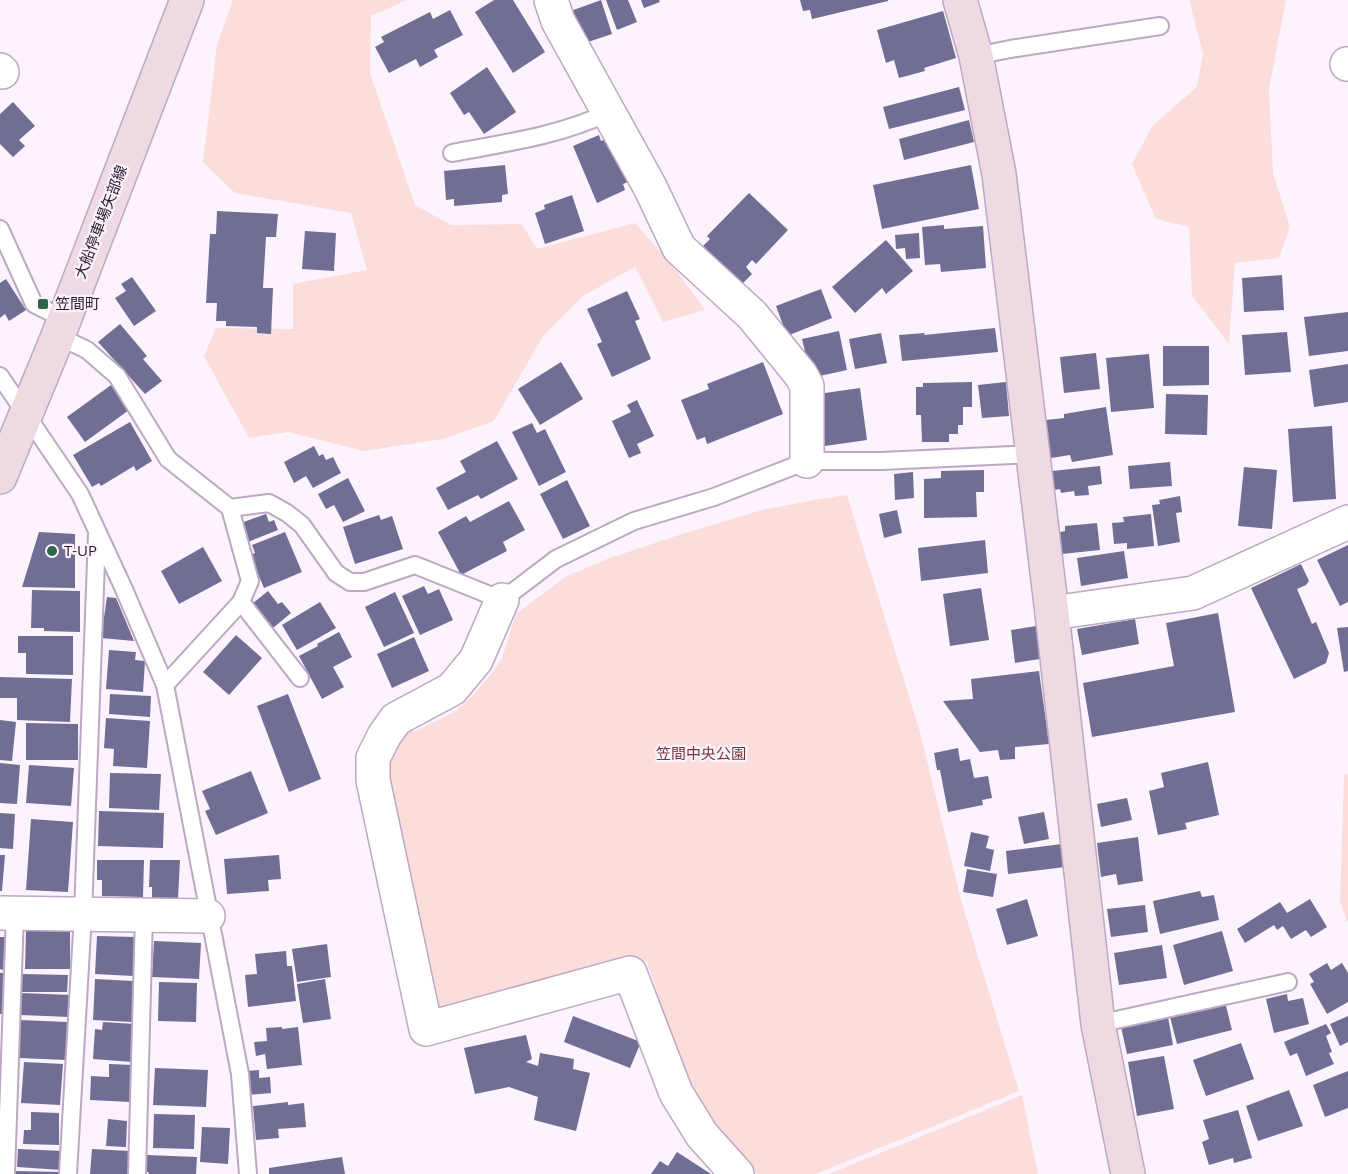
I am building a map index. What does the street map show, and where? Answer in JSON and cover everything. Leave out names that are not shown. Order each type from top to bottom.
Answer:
[{"type":"street","name":"大船停車場矢部線","points":[[0,477],[61,328],[186,0]]},
{"type":"street","points":[[551,0],[558,21],[650,187],[679,248],[752,315],[801,375],[807,386],[807,461]]},
{"type":"street","points":[[960,0],[976,56],[999,174],[1052,613],[1098,1024],[1128,1174]]},
{"type":"street","points":[[1052,613],[1193,593],[1348,522]]},
{"type":"street","points":[[502,600],[476,660],[452,688],[396,719],[384,735],[372,758],[373,780],[426,1029],[630,973],[676,1092],[702,1135],[737,1174]]},
{"type":"street","points":[[8,913],[208,916]]},
{"type":"lane","points":[[976,56],[1010,48],[1160,26]]},
{"type":"lane","points":[[452,153],[547,134],[590,122],[607,113]]},
{"type":"lane","points":[[0,229],[34,304],[117,376],[168,459],[230,508],[250,581],[241,602],[165,685]]},
{"type":"lane","points":[[0,376],[80,494],[165,685],[240,1074],[248,1174]]},
{"type":"lane","points":[[230,508],[269,503],[287,513],[303,525],[336,573],[350,582],[364,582],[415,565],[502,600],[556,559],[634,521],[714,497],[807,461],[881,461],[1032,454]]},
{"type":"lane","points":[[68,1174],[83,914],[97,530]]},
{"type":"lane","points":[[241,602],[300,678]]},
{"type":"lane","points":[[6,1174],[8,913]]},
{"type":"lane","points":[[137,1174],[144,915]]},
{"type":"lane","points":[[1098,1024],[1288,982]]},
{"type":"green space","points":[[233,0],[407,0],[371,16],[370,73],[415,205],[451,225],[522,224],[537,249],[635,223],[672,265],[705,310],[663,322],[635,267],[583,296],[543,336],[494,421],[443,439],[364,451],[288,432],[249,438],[204,356],[216,328],[293,329],[293,284],[367,270],[351,213],[235,193],[203,162],[217,45]]},
{"type":"green space","points":[[1189,0],[1286,0],[1269,89],[1273,173],[1290,227],[1279,258],[1235,263],[1229,344],[1192,296],[1189,227],[1156,219],[1132,164],[1153,125],[1197,87],[1203,54]]},
{"type":"green space","name":"笠間中央公園","points":[[847,495],[920,732],[961,900],[1019,1091],[816,1174],[758,1174],[703,1119],[690,1091],[647,962],[451,1017],[438,1009],[386,773],[390,748],[405,722],[414,732],[456,711],[493,672],[502,658],[516,614],[565,577],[607,559],[762,510]]},
{"type":"green space","points":[[1348,774],[1348,923],[1340,902],[1344,775]]},
{"type":"green space","points":[[1022,1095],[1038,1174],[829,1174]]},
{"type":"building","points":[[494,0],[513,0],[545,52],[513,73],[475,12]]},
{"type":"building","points":[[601,0],[612,34],[585,43],[568,12]]},
{"type":"building","points":[[606,0],[628,0],[637,22],[617,30]]},
{"type":"building","points":[[641,0],[659,0],[660,2],[644,8]]},
{"type":"building","points":[[800,0],[888,1],[812,19],[810,10],[803,11]]},
{"type":"building","points":[[450,10],[463,35],[434,50],[438,57],[420,67],[416,59],[389,73],[375,47],[384,42],[381,37],[430,12],[433,19]]},
{"type":"building","points":[[943,11],[956,58],[924,68],[925,71],[899,78],[894,60],[886,63],[877,30]]},
{"type":"building","points":[[487,67],[516,112],[484,134],[469,112],[464,115],[450,93]]},
{"type":"building","points":[[959,87],[965,110],[889,129],[883,107]]},
{"type":"building","points":[[13,102],[35,126],[19,140],[25,146],[13,157],[0,144],[0,114]]},
{"type":"building","points":[[969,120],[974,142],[904,160],[899,139]]},
{"type":"building","points":[[599,135],[601,141],[609,138],[628,182],[623,184],[625,190],[597,203],[573,146]]},
{"type":"building","points":[[505,165],[508,194],[502,195],[502,202],[454,206],[454,199],[446,200],[444,171]]},
{"type":"building","points":[[971,165],[979,209],[882,229],[873,185]]},
{"type":"building","points":[[749,193],[788,230],[756,264],[752,260],[746,267],[752,274],[737,289],[702,255],[707,250],[703,246],[710,239],[707,236]]},
{"type":"building","points":[[572,195],[584,231],[545,244],[535,213],[545,209],[544,205]]},
{"type":"building","points":[[217,211],[278,214],[276,237],[266,237],[263,288],[273,288],[271,334],[257,333],[257,327],[226,326],[226,321],[216,321],[217,303],[206,303],[210,234],[216,234]]},
{"type":"building","points":[[944,225],[944,229],[983,226],[986,268],[941,272],[940,264],[925,265],[922,227]]},
{"type":"building","points":[[305,231],[336,233],[334,271],[302,269]]},
{"type":"building","points":[[919,233],[920,258],[906,259],[905,248],[896,249],[895,235]]},
{"type":"building","points":[[886,240],[913,271],[886,294],[882,288],[855,313],[832,287]]},
{"type":"building","points":[[1282,275],[1284,310],[1244,312],[1242,278]]},
{"type":"building","points":[[132,277],[156,311],[134,326],[115,298],[126,291],[121,284]]},
{"type":"building","points":[[6,279],[26,310],[9,321],[5,314],[0,318],[0,283]]},
{"type":"building","points":[[821,289],[832,318],[787,336],[776,306]]},
{"type":"building","points":[[627,291],[640,319],[635,321],[651,359],[612,377],[597,344],[602,342],[587,309]]},
{"type":"building","points":[[1348,312],[1348,351],[1309,356],[1304,317]]},
{"type":"building","points":[[120,324],[147,356],[143,359],[162,381],[145,394],[98,342]]},
{"type":"building","points":[[995,328],[998,352],[902,361],[899,335],[925,333],[924,335]]},
{"type":"building","points":[[839,331],[847,370],[815,377],[808,364],[802,339]]},
{"type":"building","points":[[1287,332],[1291,372],[1245,375],[1242,335]]},
{"type":"building","points":[[881,333],[887,363],[855,369],[849,339]]},
{"type":"building","points":[[1163,346],[1209,346],[1209,385],[1163,386]]},
{"type":"building","points":[[1096,353],[1100,389],[1064,393],[1060,357]]},
{"type":"building","points":[[1149,354],[1154,408],[1111,412],[1106,358]]},
{"type":"building","points":[[561,362],[583,399],[540,425],[518,389]]},
{"type":"building","points":[[763,362],[783,414],[707,444],[705,437],[697,440],[681,400],[709,389],[707,384]]},
{"type":"building","points":[[1348,364],[1348,402],[1314,407],[1309,370]]},
{"type":"building","points":[[972,382],[972,407],[963,407],[963,425],[958,425],[958,434],[949,434],[949,442],[922,442],[921,415],[916,415],[916,387],[923,387],[923,383]]},
{"type":"building","points":[[1006,382],[1009,416],[982,418],[978,385]]},
{"type":"building","points":[[111,385],[129,410],[85,442],[67,417]]},
{"type":"building","points":[[860,388],[867,440],[825,446],[818,394]]},
{"type":"building","points":[[1166,394],[1208,395],[1207,435],[1165,434]]},
{"type":"building","points":[[637,400],[654,436],[637,444],[641,453],[629,458],[612,421],[631,412],[627,405]]},
{"type":"building","points":[[1106,407],[1113,455],[1072,462],[1070,455],[1051,458],[1046,420],[1064,418],[1064,414]]},
{"type":"building","points":[[130,422],[152,461],[136,471],[134,466],[101,486],[99,483],[92,487],[73,455]]},
{"type":"building","points":[[532,423],[537,433],[545,429],[566,472],[539,486],[512,432]]},
{"type":"building","points":[[1332,426],[1336,499],[1293,502],[1288,429]]},
{"type":"building","points":[[497,441],[518,479],[481,499],[478,495],[448,510],[436,488],[466,472],[460,461]]},
{"type":"building","points":[[314,446],[319,456],[323,454],[326,460],[333,457],[341,473],[313,488],[306,476],[294,483],[284,462]]},
{"type":"building","points":[[1170,462],[1172,486],[1130,489],[1128,466]]},
{"type":"building","points":[[1100,466],[1102,484],[1088,486],[1089,495],[1075,496],[1074,491],[1061,493],[1060,489],[1054,490],[1052,471]]},
{"type":"building","points":[[1244,467],[1277,470],[1272,529],[1238,526]]},
{"type":"building","points":[[984,470],[984,492],[976,492],[977,517],[924,518],[924,479],[941,478],[941,471]]},
{"type":"building","points":[[913,472],[914,498],[895,500],[894,474]]},
{"type":"building","points":[[348,478],[365,511],[343,522],[334,505],[326,509],[318,494]]},
{"type":"building","points":[[567,480],[590,526],[563,539],[540,494]]},
{"type":"building","points":[[1180,496],[1182,512],[1176,513],[1180,542],[1158,546],[1152,505],[1160,504],[1159,500]]},
{"type":"building","points":[[509,501],[525,530],[503,542],[507,551],[461,575],[438,532],[466,516],[470,522]]},
{"type":"building","points":[[897,510],[902,533],[884,538],[879,514]]},
{"type":"building","points":[[266,514],[269,522],[274,520],[278,530],[248,542],[241,523]]},
{"type":"building","points":[[1151,514],[1154,546],[1127,549],[1127,543],[1114,544],[1112,523],[1124,522],[1123,517]]},
{"type":"building","points":[[379,515],[381,520],[392,516],[403,549],[355,564],[343,527]]},
{"type":"building","points":[[1097,523],[1100,550],[1062,554],[1060,532],[1065,531],[1065,526]]},
{"type":"building","points":[[39,532],[75,534],[75,588],[22,587]]},
{"type":"building","points":[[285,532],[302,572],[264,588],[250,555],[255,553],[252,545]]},
{"type":"building","points":[[985,540],[988,573],[921,581],[918,548]]},
{"type":"building","points":[[1348,545],[1348,602],[1340,606],[1317,560]]},
{"type":"building","points":[[203,547],[222,581],[179,604],[161,571]]},
{"type":"building","points":[[1124,551],[1128,578],[1081,586],[1077,558]]},
{"type":"building","points":[[1301,564],[1309,581],[1297,589],[1312,624],[1316,622],[1329,653],[1326,663],[1294,679],[1251,588]]},
{"type":"building","points":[[424,586],[428,594],[439,589],[453,620],[420,635],[402,596]]},
{"type":"building","points":[[981,588],[989,640],[950,646],[943,594]]},
{"type":"building","points":[[32,590],[80,591],[80,632],[44,631],[44,628],[31,628]]},
{"type":"building","points":[[268,591],[278,604],[282,602],[291,613],[273,628],[253,603]]},
{"type":"building","points":[[395,592],[414,633],[384,647],[365,607]]},
{"type":"building","points":[[107,597],[116,598],[134,641],[101,638]]},
{"type":"building","points":[[320,602],[336,628],[297,650],[282,625]]},
{"type":"building","points":[[1218,613],[1235,712],[1092,737],[1083,683],[1174,666],[1166,623]]},
{"type":"building","points":[[1135,619],[1139,644],[1082,655],[1077,629]]},
{"type":"building","points":[[1036,626],[1040,659],[1015,663],[1011,630]]},
{"type":"building","points":[[1348,627],[1348,671],[1344,672],[1337,628]]},
{"type":"building","points":[[339,632],[352,657],[333,667],[344,687],[322,699],[299,656]]},
{"type":"building","points":[[236,635],[262,658],[229,695],[203,672]]},
{"type":"building","points":[[18,636],[73,636],[73,675],[26,674],[26,653],[18,653]]},
{"type":"building","points":[[414,637],[429,671],[392,688],[377,654]]},
{"type":"building","points":[[109,650],[136,652],[135,660],[145,661],[143,692],[106,689]]},
{"type":"building","points":[[1039,671],[1049,744],[1015,747],[1015,759],[1000,760],[998,750],[980,752],[943,701],[973,699],[971,679]]},
{"type":"building","points":[[0,677],[72,679],[70,722],[17,720],[17,698],[0,698]]},
{"type":"building","points":[[110,694],[151,696],[150,717],[109,714]]},
{"type":"building","points":[[288,694],[321,779],[289,792],[257,706]]},
{"type":"building","points":[[106,718],[150,721],[147,768],[113,766],[114,749],[104,748]]},
{"type":"building","points":[[0,720],[16,722],[12,761],[0,760]]},
{"type":"building","points":[[26,723],[78,724],[78,760],[26,760]]},
{"type":"building","points":[[958,748],[960,761],[970,759],[974,778],[988,776],[992,798],[982,800],[983,805],[948,812],[940,770],[937,770],[934,753]]},
{"type":"building","points":[[1208,762],[1219,815],[1185,823],[1187,829],[1158,835],[1149,791],[1164,787],[1161,773]]},
{"type":"building","points":[[0,763],[20,765],[17,804],[0,803]]},
{"type":"building","points":[[29,765],[74,768],[71,806],[26,803]]},
{"type":"building","points":[[251,771],[268,813],[216,835],[205,811],[210,809],[202,791]]},
{"type":"building","points":[[110,773],[161,774],[159,810],[109,808]]},
{"type":"building","points":[[1127,798],[1132,820],[1101,827],[1097,804]]},
{"type":"building","points":[[99,811],[164,813],[163,848],[98,846]]},
{"type":"building","points":[[1044,812],[1049,839],[1024,844],[1018,817]]},
{"type":"building","points":[[0,813],[15,814],[13,849],[0,848]]},
{"type":"building","points":[[31,819],[73,822],[68,892],[26,890]]},
{"type":"building","points":[[971,832],[989,836],[986,848],[994,850],[990,871],[964,866]]},
{"type":"building","points":[[1138,837],[1143,881],[1118,885],[1116,874],[1101,877],[1097,843]]},
{"type":"building","points":[[1062,844],[1065,867],[1008,874],[1006,851]]},
{"type":"building","points":[[0,855],[5,855],[2,891],[0,891]]},
{"type":"building","points":[[279,855],[281,879],[268,880],[269,891],[227,894],[224,859]]},
{"type":"building","points":[[97,860],[144,860],[143,897],[102,896],[102,880],[97,880]]},
{"type":"building","points":[[150,860],[180,860],[178,899],[152,898],[152,887],[149,887]]},
{"type":"building","points":[[967,869],[997,874],[993,897],[963,892]]},
{"type":"building","points":[[1200,891],[1202,897],[1214,895],[1219,920],[1160,934],[1153,901]]},
{"type":"building","points":[[1027,899],[1038,936],[1007,945],[996,909]]},
{"type":"building","points":[[1310,899],[1327,927],[1311,937],[1306,930],[1291,939],[1283,926],[1277,930],[1274,925],[1245,943],[1237,929],[1280,902],[1287,913]]},
{"type":"building","points":[[1145,905],[1148,932],[1111,937],[1107,909]]},
{"type":"building","points":[[26,931],[70,931],[70,969],[25,969]]},
{"type":"building","points":[[1222,931],[1233,971],[1184,985],[1173,945]]},
{"type":"building","points":[[97,936],[135,937],[133,976],[95,974]]},
{"type":"building","points":[[0,937],[5,937],[3,970],[0,969]]},
{"type":"building","points":[[154,941],[201,943],[199,979],[152,977]]},
{"type":"building","points":[[327,944],[331,977],[297,982],[292,949]]},
{"type":"building","points":[[1162,945],[1167,978],[1119,985],[1114,953]]},
{"type":"building","points":[[286,951],[287,966],[292,966],[296,1001],[248,1007],[245,975],[257,974],[255,954]]},
{"type":"building","points":[[1327,963],[1331,970],[1342,963],[1348,973],[1348,1002],[1327,1014],[1310,984],[1314,982],[1309,974]]},
{"type":"building","points":[[0,973],[7,973],[4,1014],[0,1014]]},
{"type":"building","points":[[22,974],[68,975],[67,992],[21,992]]},
{"type":"building","points":[[95,979],[134,981],[132,1022],[93,1020]]},
{"type":"building","points":[[325,979],[331,1019],[303,1023],[297,984]]},
{"type":"building","points":[[159,982],[197,983],[196,1022],[158,1021]]},
{"type":"building","points":[[21,993],[71,995],[70,1017],[20,1015]]},
{"type":"building","points":[[1287,994],[1288,1001],[1303,998],[1309,1024],[1274,1033],[1266,999]]},
{"type":"building","points":[[1225,1002],[1232,1030],[1177,1044],[1170,1017]]},
{"type":"building","points":[[573,1016],[641,1042],[630,1068],[564,1042]]},
{"type":"building","points":[[1348,1016],[1348,1042],[1340,1046],[1330,1024]]},
{"type":"building","points":[[1168,1017],[1173,1045],[1127,1054],[1121,1027]]},
{"type":"building","points":[[20,1020],[68,1022],[66,1060],[19,1058]]},
{"type":"building","points":[[103,1022],[135,1024],[132,1062],[93,1059],[95,1029],[102,1030]]},
{"type":"building","points":[[1326,1024],[1331,1033],[1326,1036],[1334,1064],[1306,1076],[1297,1053],[1290,1056],[1284,1042]]},
{"type":"building","points":[[282,1027],[282,1029],[298,1027],[302,1065],[267,1069],[265,1054],[256,1056],[254,1042],[267,1041],[266,1028]]},
{"type":"building","points":[[526,1035],[532,1059],[526,1062],[538,1066],[540,1053],[574,1059],[573,1069],[590,1073],[576,1131],[534,1120],[538,1097],[509,1087],[475,1094],[464,1048]]},
{"type":"building","points":[[1241,1043],[1254,1079],[1206,1096],[1193,1060]]},
{"type":"building","points":[[1164,1056],[1174,1109],[1137,1116],[1128,1062]]},
{"type":"building","points":[[24,1062],[63,1064],[60,1105],[21,1103]]},
{"type":"building","points":[[109,1064],[133,1065],[131,1102],[90,1100],[91,1076],[109,1077]]},
{"type":"building","points":[[155,1068],[208,1070],[206,1107],[153,1105]]},
{"type":"building","points":[[259,1070],[259,1078],[270,1077],[271,1093],[248,1095],[246,1071]]},
{"type":"building","points":[[1348,1071],[1348,1108],[1325,1117],[1313,1085]]},
{"type":"building","points":[[1289,1090],[1303,1126],[1258,1141],[1246,1106]]},
{"type":"building","points":[[288,1102],[288,1105],[304,1103],[306,1127],[278,1129],[279,1138],[256,1140],[253,1106]]},
{"type":"building","points":[[1238,1110],[1252,1158],[1234,1163],[1233,1158],[1209,1165],[1202,1142],[1209,1139],[1203,1120]]},
{"type":"building","points":[[31,1112],[59,1113],[59,1145],[23,1144],[24,1130],[31,1130]]},
{"type":"building","points":[[154,1114],[195,1115],[194,1149],[153,1148]]},
{"type":"building","points":[[108,1119],[127,1121],[126,1147],[106,1146]]},
{"type":"building","points":[[202,1127],[230,1128],[228,1164],[200,1162]]},
{"type":"building","points":[[18,1149],[63,1151],[62,1170],[17,1167]]},
{"type":"building","points":[[92,1149],[129,1151],[128,1174],[90,1174]]},
{"type":"building","points":[[677,1152],[711,1174],[651,1174],[660,1161],[668,1166]]},
{"type":"building","points":[[147,1155],[197,1157],[196,1174],[148,1174],[149,1172],[146,1172]]},
{"type":"building","points":[[342,1157],[345,1174],[269,1174],[269,1168]]},
{"type":"building","points":[[16,1171],[62,1172],[62,1174],[16,1174]]},
{"type":"place","name":"笠間町","points":[[43,304]]},
{"type":"place","name":"T-UP","points":[[52,551]]}]
